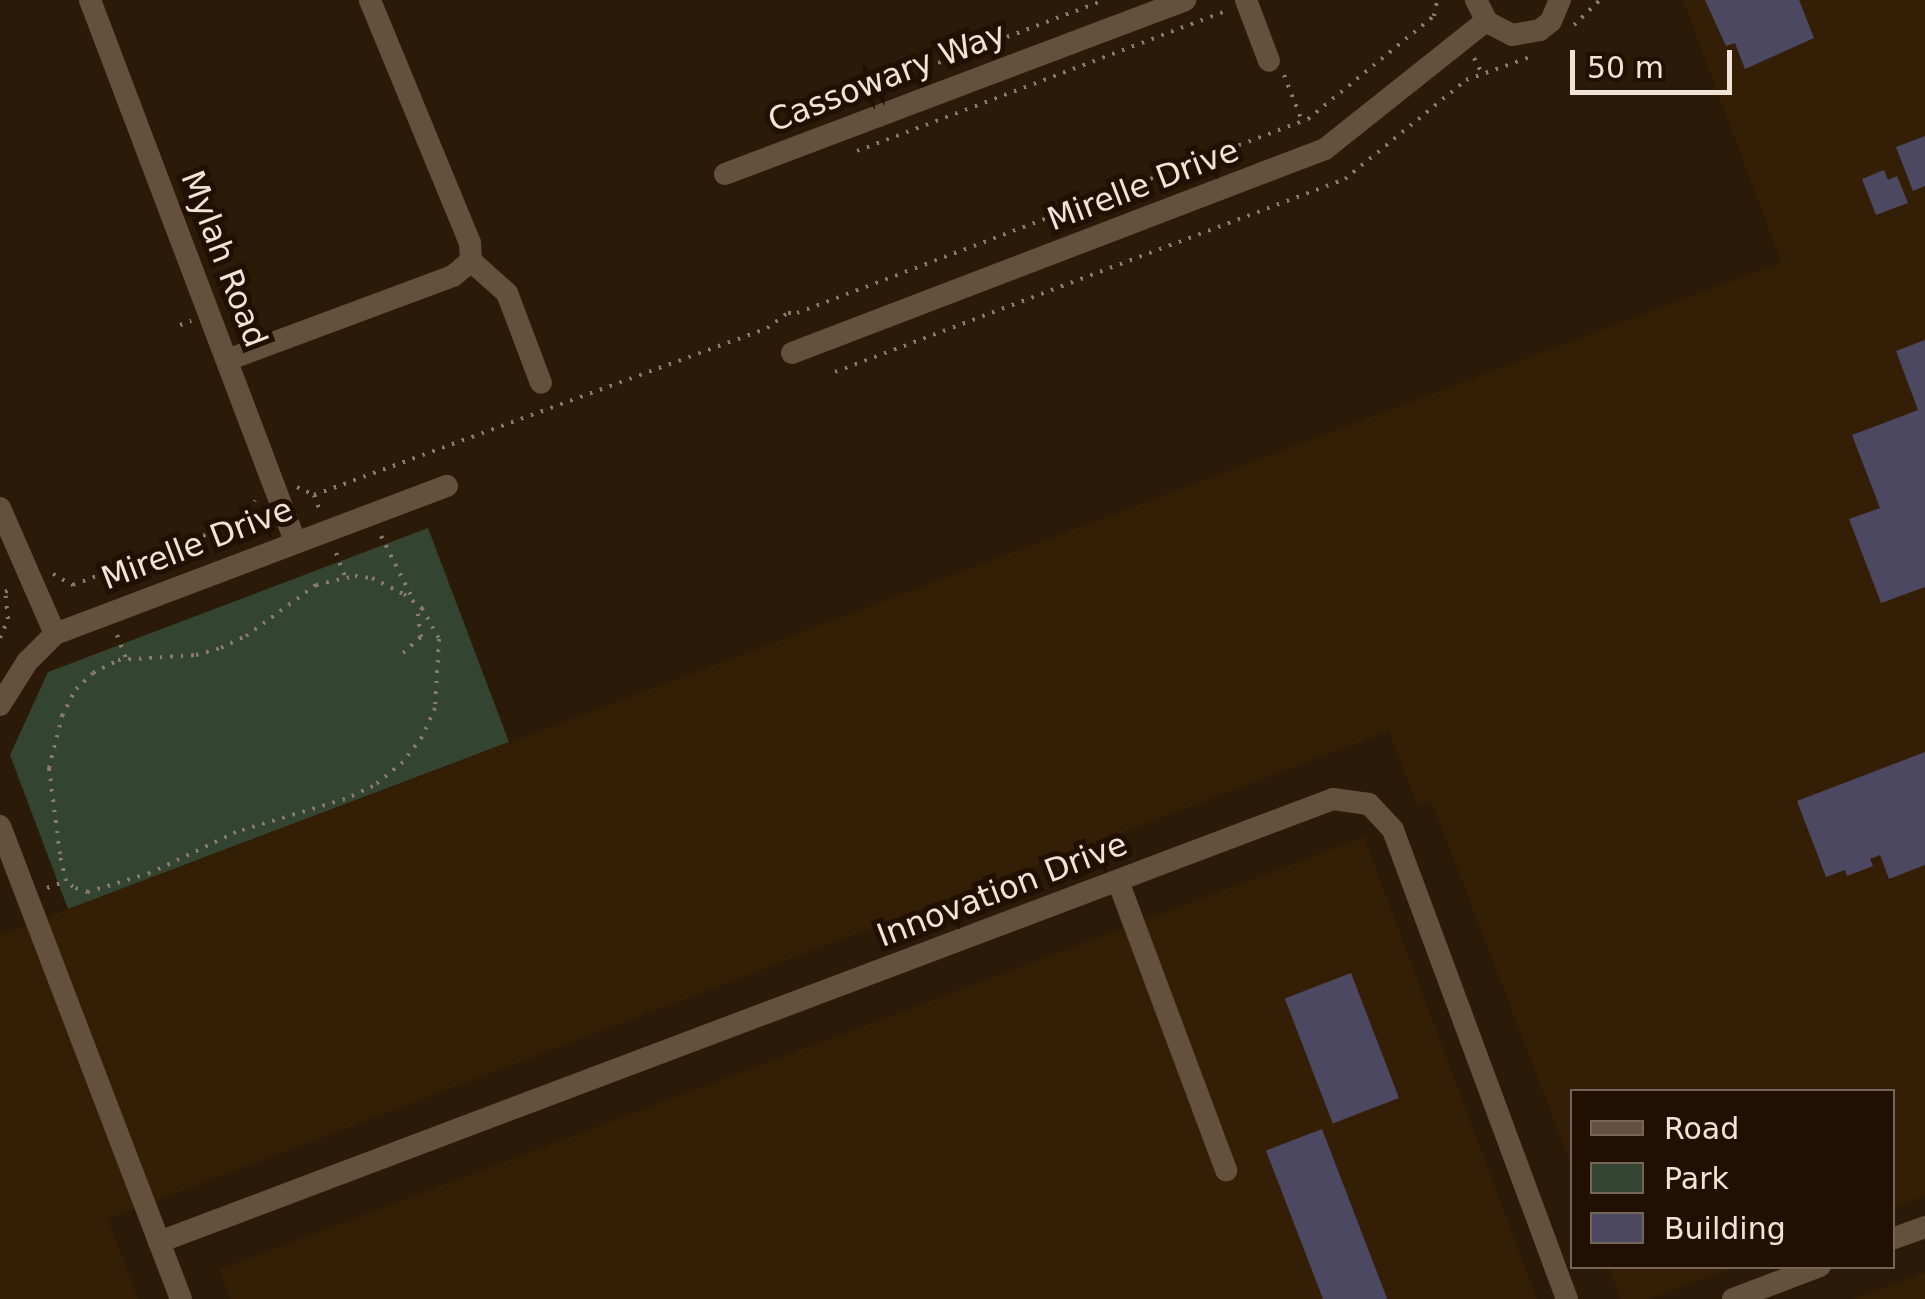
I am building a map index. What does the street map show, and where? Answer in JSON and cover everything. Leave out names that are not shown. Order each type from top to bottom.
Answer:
[{"type":"street","name":"Mylah Road","points":[[90,0],[295,541]]},
{"type":"street","points":[[370,0],[470,242],[471,262],[508,293],[541,383]]},
{"type":"street","name":"Cassowary Way","points":[[725,174],[1185,0]]},
{"type":"street","name":"Mirelle Drive","points":[[792,354],[1325,148],[1481,10],[1498,31],[1526,35],[1551,21],[1560,0]]},
{"type":"street","points":[[1247,1],[1269,62]]},
{"type":"street","points":[[228,360],[453,276],[471,262]]},
{"type":"street","name":"Mirelle Drive","points":[[0,705],[27,662],[55,634],[447,486]]},
{"type":"street","points":[[0,508],[55,634]]},
{"type":"street","name":"Innovation Drive","points":[[159,1242],[1333,799],[1369,804],[1394,830],[1567,1299]]},
{"type":"street","points":[[0,826],[181,1299]]},
{"type":"street","points":[[1118,881],[1226,1170]]},
{"type":"street","points":[[1895,1238],[1925,1227]]},
{"type":"street","points":[[1733,1299],[1812,1269]]},
{"type":"path","points":[[840,100],[1105,0]]},
{"type":"path","points":[[0,638],[8,619],[5,592],[53,574],[73,585],[245,520],[251,501],[294,486],[314,495],[767,328],[788,312],[797,313],[1308,118],[1434,16],[1437,0]]},
{"type":"path","points":[[858,151],[1247,1]]},
{"type":"path","points":[[380,533],[415,602],[439,638],[435,708],[422,737],[389,774],[345,800],[236,832],[150,872],[88,892],[66,881],[49,768],[62,716],[76,690],[94,673],[118,660],[196,655],[221,648],[246,636],[316,585],[337,578],[372,578],[415,602],[423,628],[418,642],[403,653]]},
{"type":"shaded area","points":[[1683,0],[1925,0],[1925,1196],[1895,1207],[1895,1089],[1570,1089],[1570,1162],[1431,800],[1417,805],[1389,731],[108,1219],[138,1299],[0,1299],[0,935],[1781,262]]},
{"type":"shaded area","points":[[1364,837],[1537,1299],[230,1299],[220,1269]]},
{"type":"shaded area","points":[[1610,1269],[1731,1269],[1649,1299],[1620,1299]]},
{"type":"shaded area","points":[[1925,1272],[1925,1299],[1854,1299]]},
{"type":"green space","points":[[428,528],[509,742],[68,909],[10,755],[48,672]]},
{"type":"building","points":[[1705,0],[1799,0],[1814,38],[1745,69],[1735,43],[1726,46]]},
{"type":"building","points":[[1925,136],[1925,186],[1913,191],[1896,147]]},
{"type":"building","points":[[1884,170],[1888,180],[1897,176],[1908,203],[1876,215],[1862,179]]},
{"type":"building","points":[[1925,340],[1925,587],[1881,603],[1849,519],[1880,508],[1852,435],[1918,410],[1896,351]]},
{"type":"building","points":[[1925,752],[1925,865],[1889,879],[1880,855],[1870,859],[1873,866],[1847,876],[1845,870],[1826,877],[1797,801]]},
{"type":"building","points":[[1351,973],[1399,1098],[1333,1124],[1285,998]]},
{"type":"building","points":[[1322,1129],[1387,1299],[1323,1299],[1266,1151]]}]
